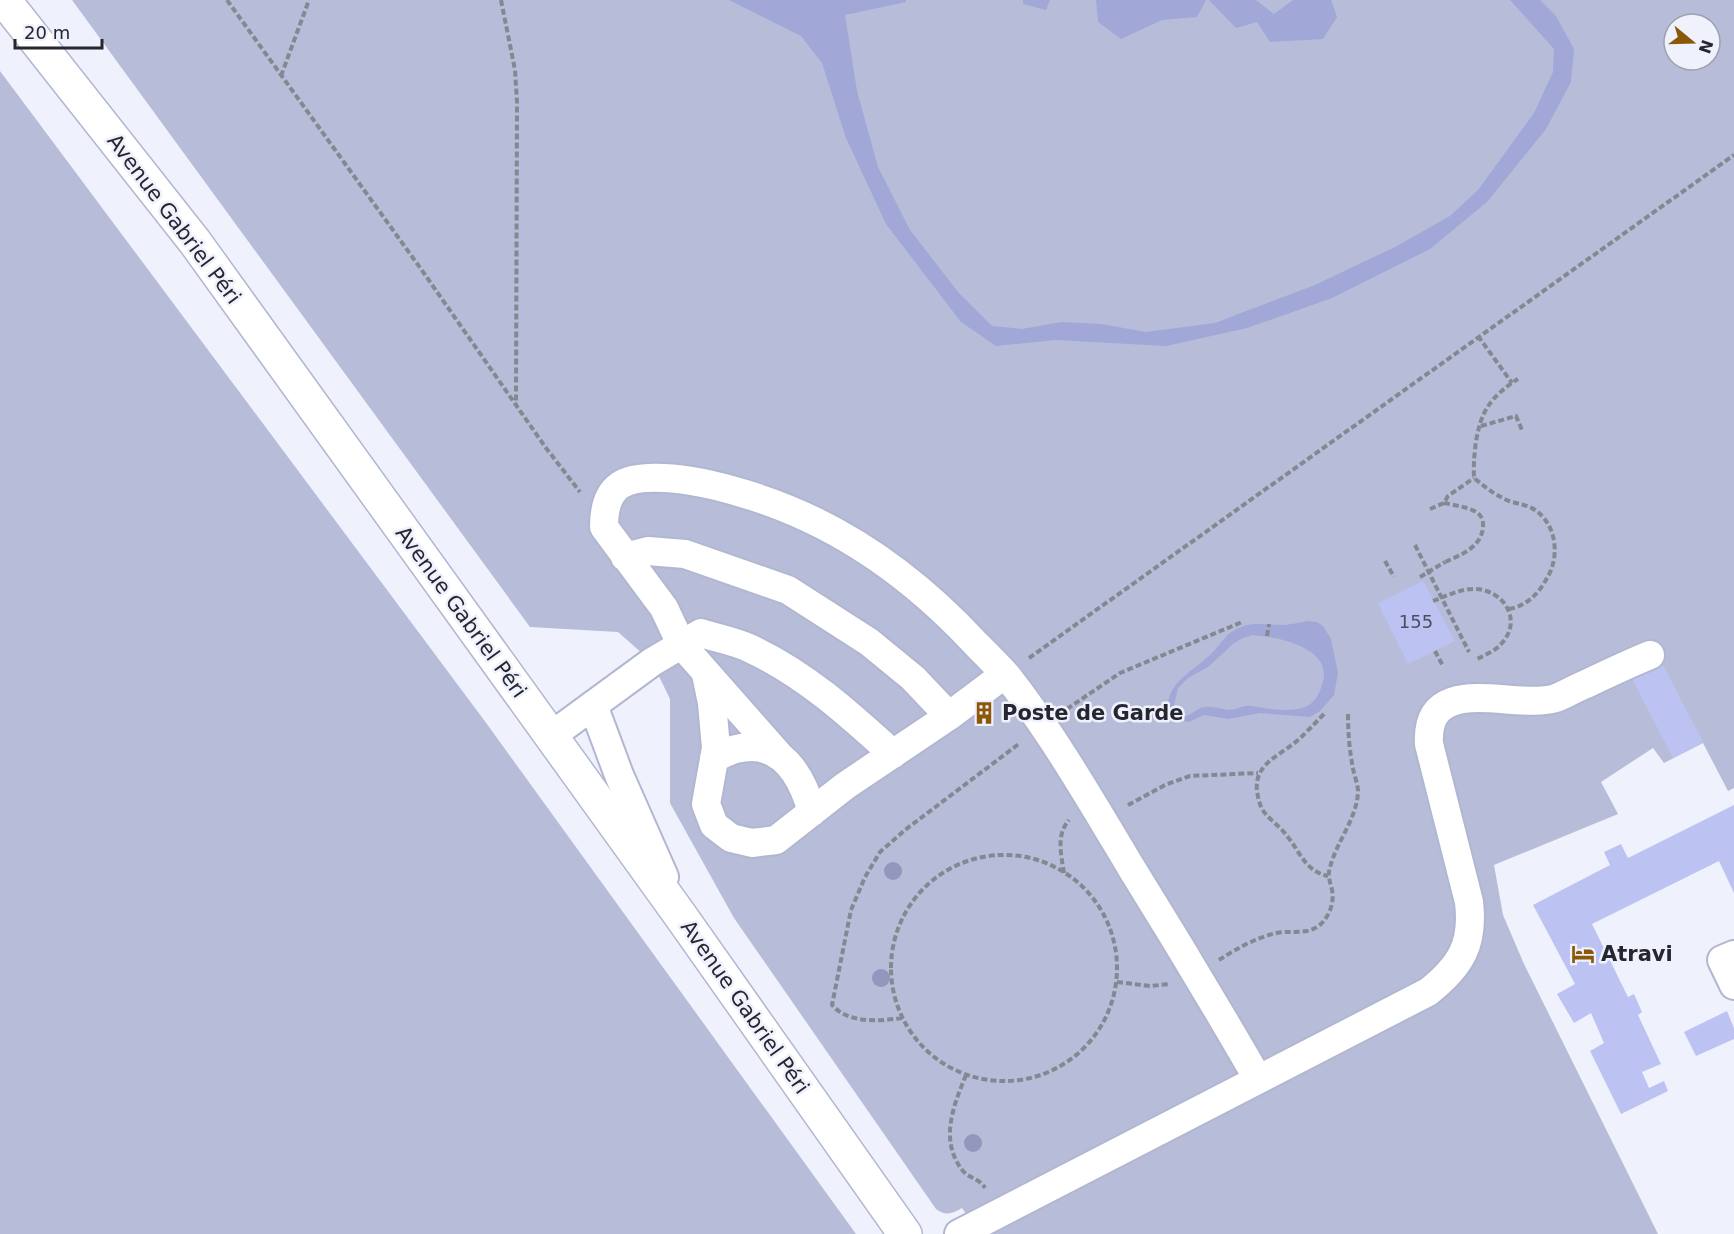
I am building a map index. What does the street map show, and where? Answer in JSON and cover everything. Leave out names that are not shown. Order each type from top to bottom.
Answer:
[{"type":"main road","name":"Avenue Gabriel Péri","points":[[4,0],[195,242],[680,915],[905,1234]]},
{"type":"lane","points":[[812,812],[805,787],[792,767],[777,754],[681,644],[664,608],[604,527],[607,500],[615,487],[627,480],[642,477],[666,478],[716,485],[771,502],[822,524],[874,555],[909,581],[956,622],[1005,674],[1042,726],[1098,812],[1258,1078]]},
{"type":"lane","points":[[625,557],[648,551],[685,554],[788,590],[869,642],[912,678],[949,716]]},
{"type":"lane","points":[[551,736],[652,662],[701,633],[748,648],[784,667],[820,691],[893,754]]},
{"type":"lane","points":[[959,1234],[1428,992],[1444,979],[1457,964],[1468,943],[1472,923],[1469,902],[1429,744],[1428,733],[1431,720],[1439,710],[1451,702],[1468,697],[1530,702],[1555,698],[1650,655]]},
{"type":"lane","points":[[706,675],[712,703],[716,748],[706,804],[714,825],[731,838],[752,843],[776,840],[1005,674]]},
{"type":"lane","points":[[593,705],[619,775],[680,915]]},
{"type":"lane","points":[[714,758],[736,749],[758,747],[777,754]]},
{"type":"lane","points":[[1734,955],[1722,960],[1734,985]]},
{"type":"path","points":[[227,0],[516,405],[589,503],[604,512]]},
{"type":"path","points":[[281,77],[309,0]]},
{"type":"path","points":[[501,0],[515,70],[517,102],[516,405]]},
{"type":"path","points":[[1005,674],[1734,155]]},
{"type":"path","points":[[1478,336],[1512,383]]},
{"type":"path","points":[[1509,609],[1520,607],[1546,581],[1552,569],[1556,546],[1545,521],[1534,509],[1492,493],[1474,478],[1473,463],[1487,406],[1518,379]]},
{"type":"path","points":[[1480,427],[1516,416],[1522,430]]},
{"type":"path","points":[[1430,509],[1444,503],[1448,496],[1474,478]]},
{"type":"path","points":[[1420,577],[1464,554],[1474,546],[1483,530],[1483,520],[1479,514],[1444,503]]},
{"type":"path","points":[[1414,545],[1469,652]]},
{"type":"path","points":[[1385,561],[1394,577]]},
{"type":"path","points":[[1433,601],[1461,591],[1475,589],[1494,595],[1503,601],[1509,609],[1509,629],[1502,644],[1477,659]]},
{"type":"path","points":[[902,1018],[879,1021],[857,1018],[838,1011],[832,1005],[851,910],[865,877],[880,852],[905,830],[1042,726],[1120,673],[1242,622]]},
{"type":"path","points":[[1267,636],[1269,624]]},
{"type":"path","points":[[1435,651],[1443,666]]},
{"type":"path","points":[[1117,982],[1150,986],[1173,984],[1197,975],[1229,954],[1261,938],[1281,932],[1297,933],[1318,926],[1326,918],[1332,906],[1333,892],[1328,876],[1333,856],[1355,807],[1358,790],[1348,735],[1348,713]]},
{"type":"path","points":[[1324,714],[1298,741],[1269,761],[1258,773],[1258,799],[1263,810],[1292,841],[1305,865],[1317,874],[1328,876]]},
{"type":"path","points":[[1064,874],[1060,853],[1061,834],[1067,821],[1079,814],[1125,807],[1167,784],[1190,776],[1258,773]]},
{"type":"path","points":[[986,856],[1029,859],[1051,866],[1064,874],[1089,895],[1105,918],[1113,938],[1117,961],[1117,982],[1112,1005],[1102,1025],[1083,1048],[1058,1067],[1037,1076],[998,1081],[966,1075],[949,1067],[921,1046],[902,1018],[892,984],[891,962],[894,943],[900,923],[912,902],[928,885],[946,872],[965,862],[986,856]]},
{"type":"path","points":[[966,1075],[955,1102],[948,1131],[953,1154],[965,1173],[981,1181],[1001,1211]]},
{"type":"shaded area","points":[[72,0],[1734,0],[1734,788],[1728,791],[1703,743],[1664,763],[1653,748],[1601,782],[1618,814],[1494,865],[1503,915],[1524,964],[1658,1234],[980,1234],[962,1208],[949,1213],[936,1209],[734,918],[670,803],[670,699],[652,662],[618,632],[530,627]]},
{"type":"shaded area","points":[[729,0],[906,0],[906,2],[845,15],[857,91],[878,167],[910,230],[958,292],[992,326],[1022,329],[1061,322],[1101,324],[1146,332],[1215,323],[1315,285],[1395,247],[1450,216],[1478,190],[1534,113],[1553,72],[1554,49],[1510,0],[1540,0],[1556,16],[1574,49],[1571,82],[1546,129],[1487,202],[1430,249],[1332,298],[1247,328],[1166,346],[1056,340],[996,346],[961,322],[886,224],[846,138],[822,63],[801,36]]},
{"type":"shaded area","points":[[1023,0],[1050,0],[1046,10],[1023,4]]},
{"type":"shaded area","points":[[1096,0],[1206,0],[1197,17],[1162,20],[1121,39],[1098,22]]},
{"type":"shaded area","points":[[1209,0],[1256,0],[1274,14],[1293,0],[1331,0],[1337,17],[1323,39],[1270,42],[1257,22],[1236,28]]},
{"type":"shaded area","points":[[0,71],[484,720],[856,1234],[0,1234]]},
{"type":"shaded area","points":[[1307,621],[1317,622],[1323,626],[1331,639],[1338,673],[1334,695],[1320,711],[1310,717],[1260,713],[1228,719],[1204,715],[1189,722],[1167,717],[1170,696],[1179,681],[1209,656],[1234,630],[1251,624],[1283,625]],"holes":[[[1253,635],[1276,638],[1301,646],[1319,660],[1324,670],[1323,682],[1312,703],[1299,709],[1287,710],[1248,706],[1233,710],[1205,707],[1189,715],[1176,715],[1173,710],[1178,688],[1188,678],[1208,667],[1234,643]]]},
{"type":"building","points":[[1423,581],[1455,641],[1408,664],[1378,603]]},
{"type":"building","points":[[1659,657],[1703,742],[1673,758],[1629,673]]},
{"type":"building","name":"Poste de Garde","points":[[986,702],[995,714],[981,723],[973,711]]},
{"type":"building","name":"Atravi","points":[[1734,805],[1734,893],[1719,861],[1592,924],[1628,997],[1634,994],[1642,1012],[1638,1015],[1661,1064],[1642,1072],[1649,1088],[1664,1081],[1668,1091],[1621,1114],[1590,1051],[1604,1043],[1591,1013],[1574,1023],[1557,994],[1575,984],[1533,905],[1610,865],[1604,852],[1621,844],[1628,858]]},
{"type":"building","points":[[1727,1011],[1734,1028],[1734,1039],[1696,1056],[1684,1032]]},
{"type":"place","name":"Poste de Garde","points":[[984,713]]},
{"type":"place","name":"Atravi","points":[[1583,954]]}]
